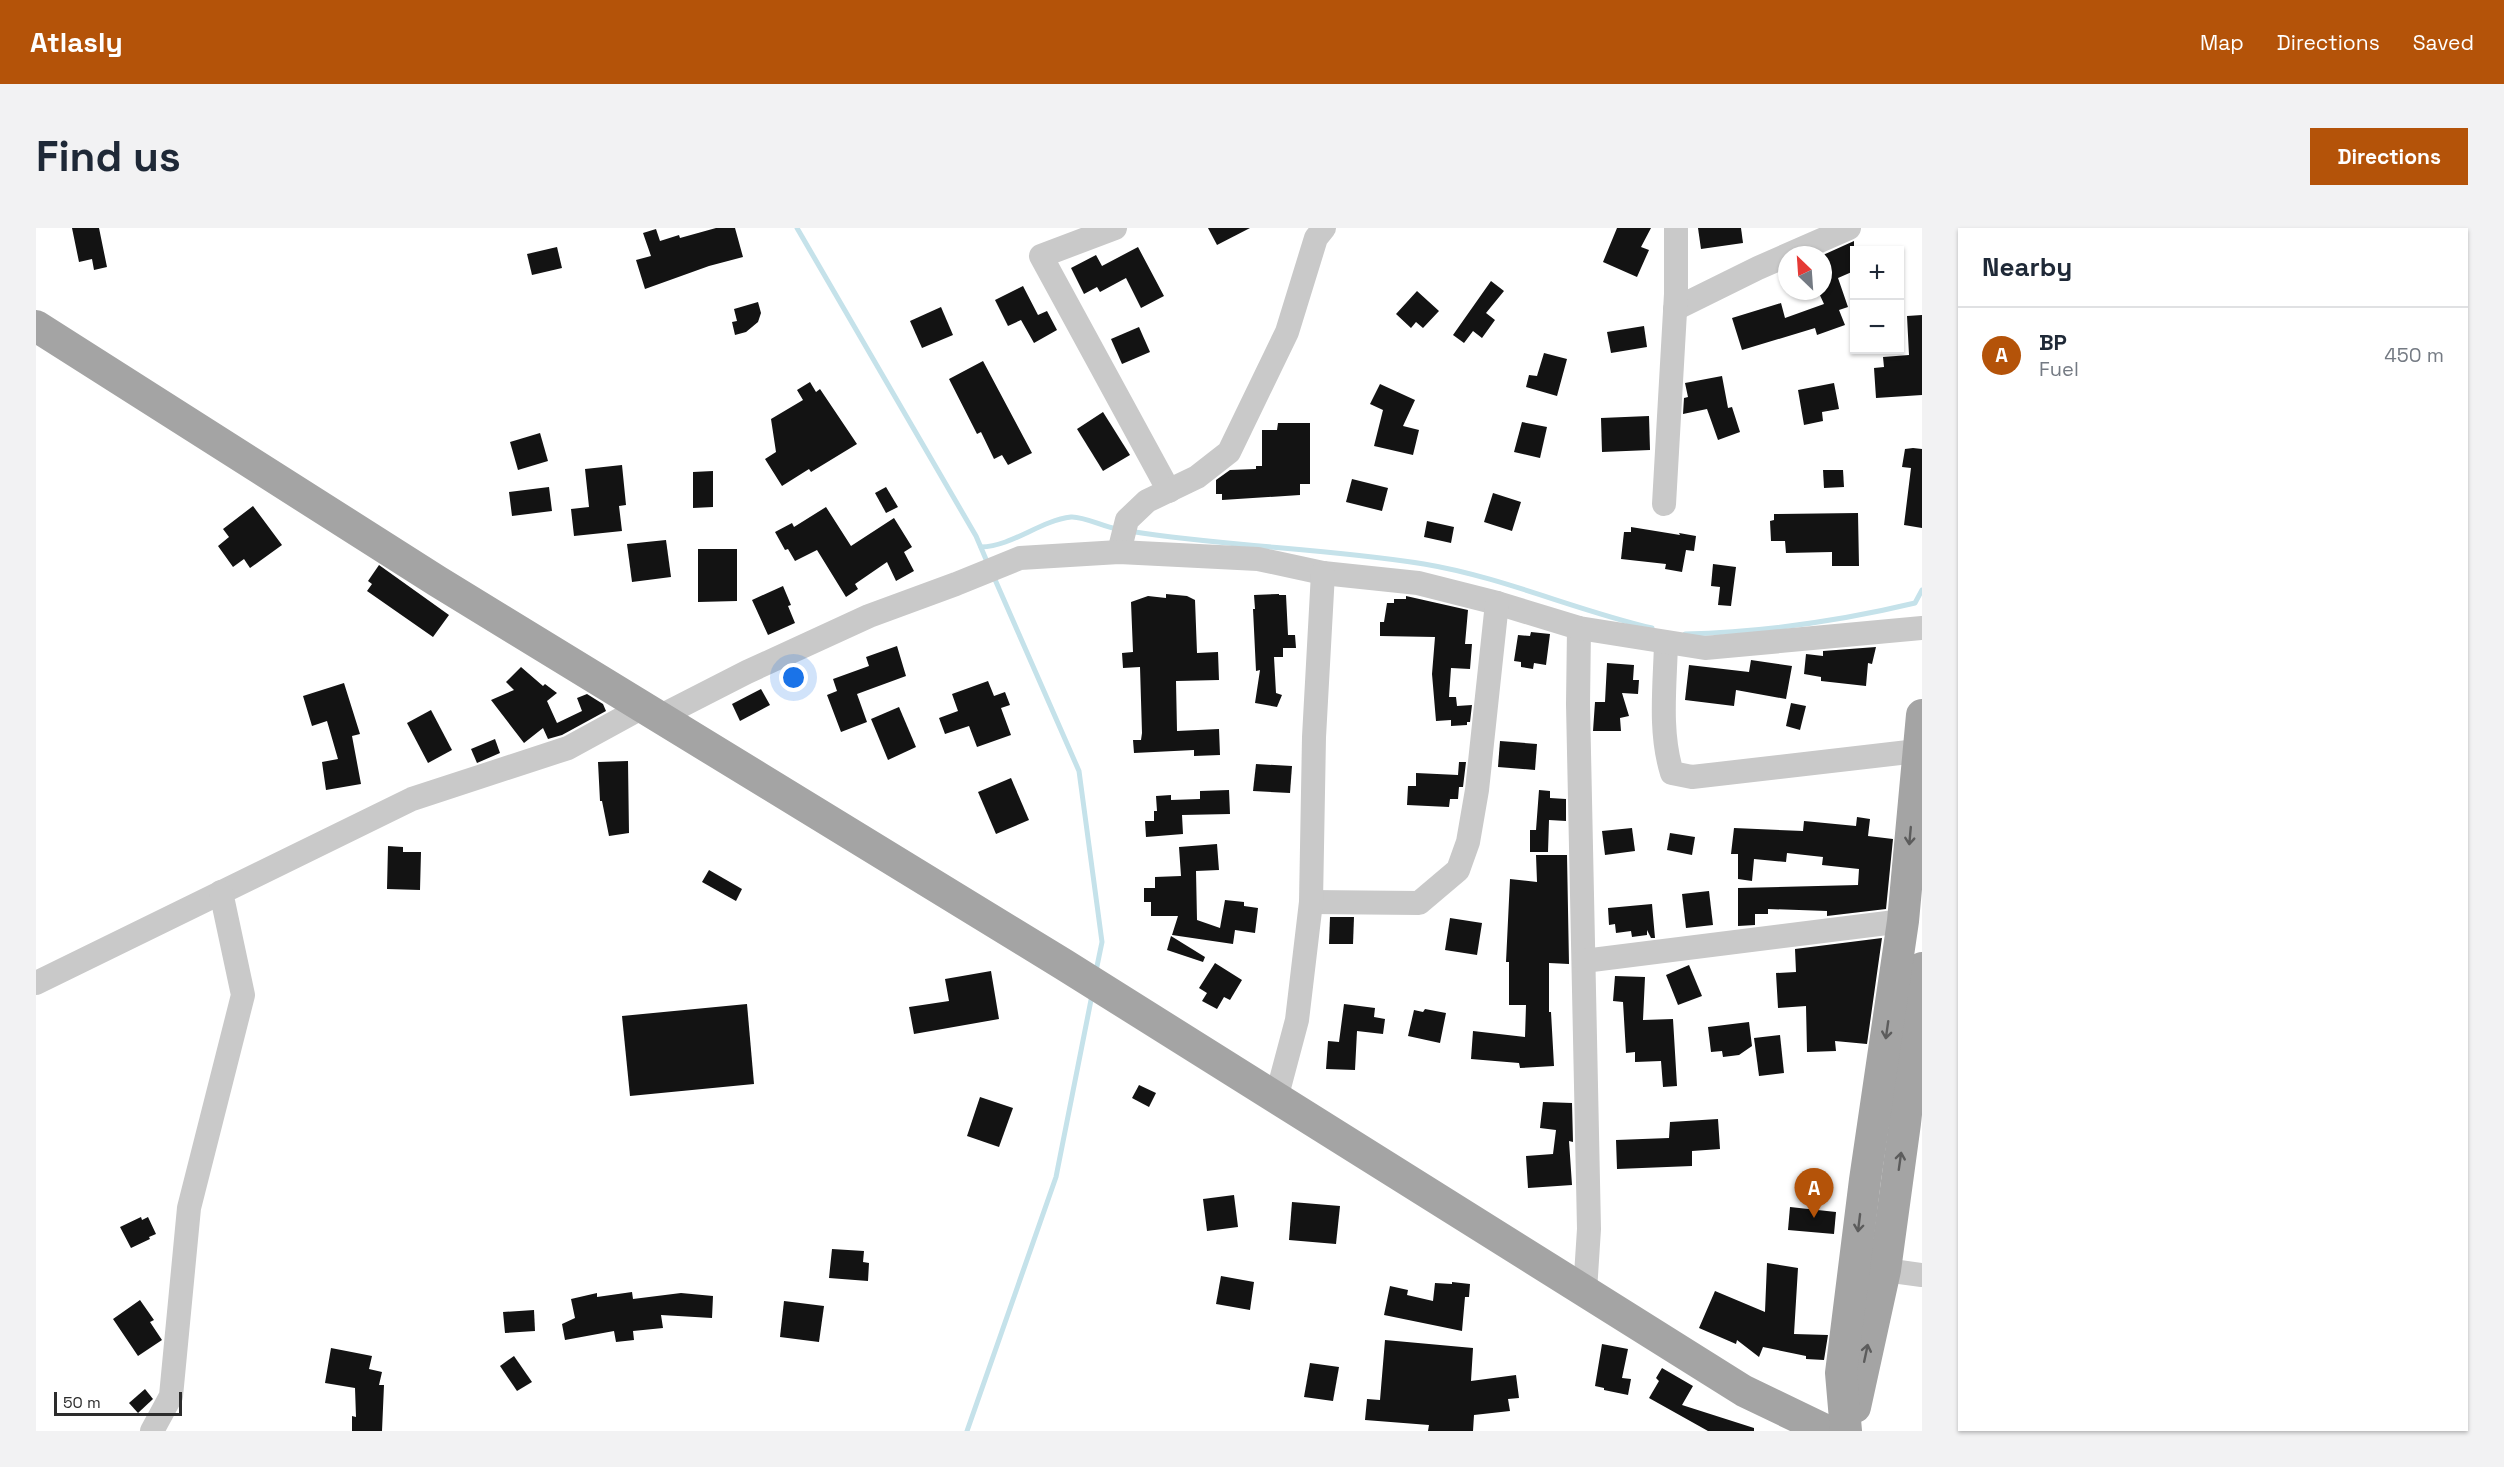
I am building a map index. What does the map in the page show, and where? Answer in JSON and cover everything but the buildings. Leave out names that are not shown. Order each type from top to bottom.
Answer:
[{"type":"main road","points":[[36,326],[427,574],[1063,964],[1139,1014],[1744,1391],[1827,1431]]},
{"type":"main road","points":[[1848,1431],[1840,1373],[1865,1180],[1903,921],[1922,716]]},
{"type":"main road","points":[[1848,1431],[1885,1270],[1914,1123],[1922,968]]},
{"type":"street","points":[[1115,228],[1055,239],[1041,256],[1169,491]]},
{"type":"street","points":[[1123,537],[1147,501],[1197,477],[1229,452],[1287,332],[1316,238],[1324,228]]},
{"type":"street","points":[[1664,504],[1675,309],[1676,228]]},
{"type":"street","points":[[1675,309],[1758,268],[1849,228]]},
{"type":"street","points":[[36,983],[412,799],[567,748],[747,672],[869,616],[1020,558],[1123,537],[1258,559],[1323,573],[1418,583],[1497,603],[1579,628],[1705,648],[1922,628]]},
{"type":"street","points":[[1276,1099],[1297,1020],[1311,902],[1314,737],[1323,573]]},
{"type":"street","points":[[1311,902],[1419,903],[1458,870],[1468,842],[1477,790],[1497,603]]},
{"type":"street","points":[[1579,628],[1578,704],[1589,1229],[1585,1292]]},
{"type":"street","points":[[1666,643],[1665,712],[1668,760],[1672,773],[1692,777],[1917,751]]},
{"type":"street","points":[[152,1431],[171,1396],[189,1208],[243,995],[221,892]]},
{"type":"street","points":[[1584,961],[1903,921]]},
{"type":"street","points":[[1885,1270],[1922,1275]]},
{"type":"waterway","points":[[797,228],[976,536],[988,564]]},
{"type":"waterway","points":[[981,547],[993,546],[1048,523],[1071,517],[1117,529]]},
{"type":"waterway","points":[[1129,531],[1424,564],[1482,577],[1652,628]]},
{"type":"waterway","points":[[993,575],[1079,771],[1102,942],[1096,971]]},
{"type":"waterway","points":[[1685,634],[1801,625],[1858,615],[1915,603],[1922,590]]},
{"type":"waterway","points":[[967,1431],[1056,1177],[1092,995]]},
{"type":"place","name":"BP","points":[[1814,1218]]}]
